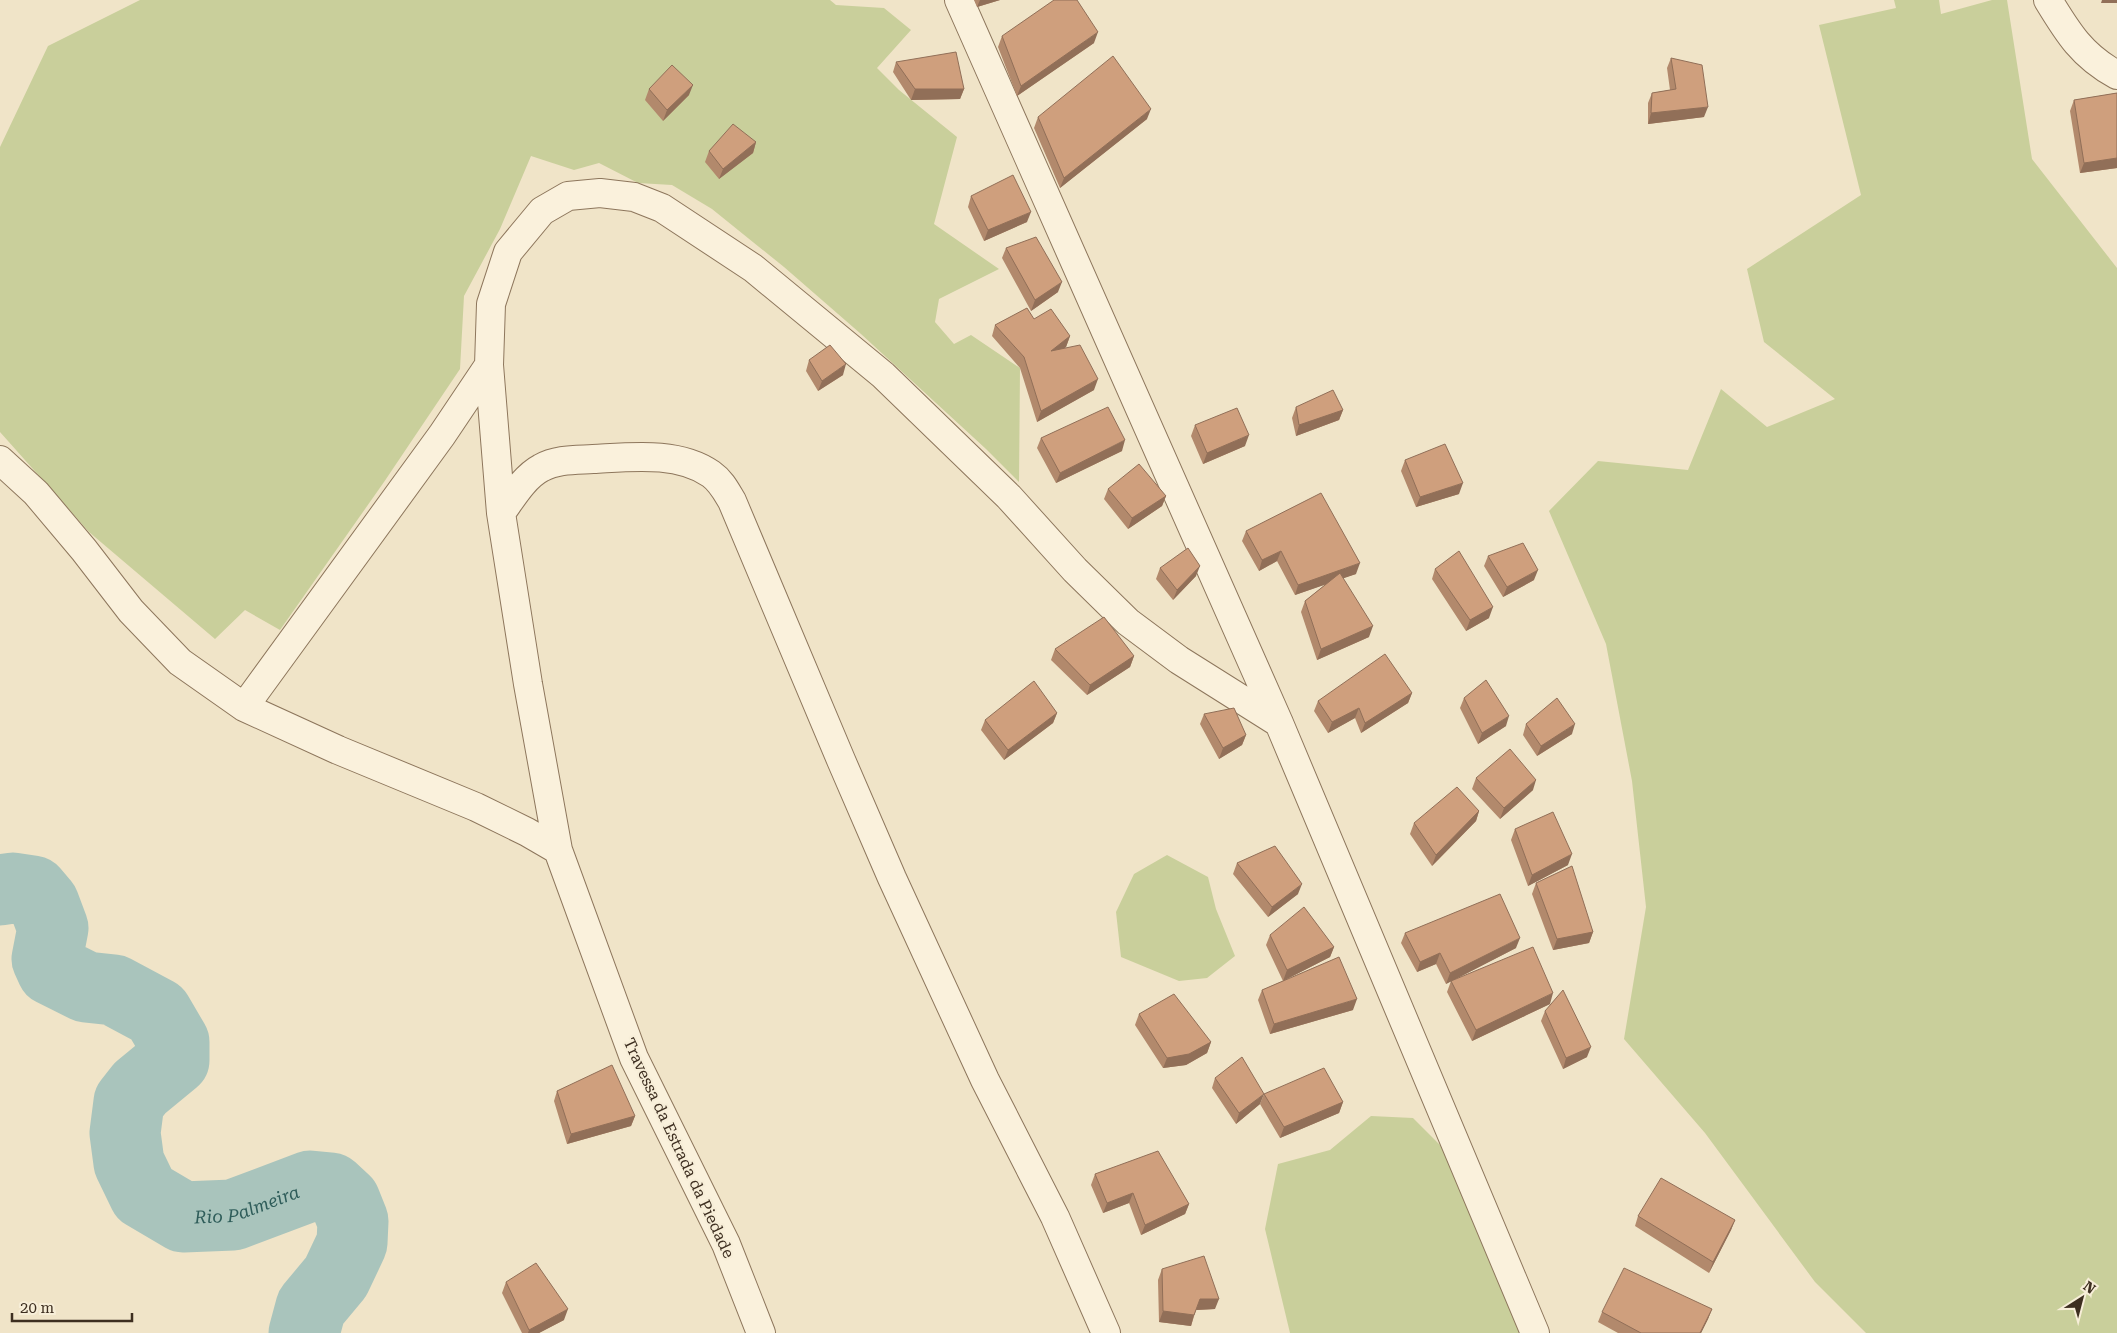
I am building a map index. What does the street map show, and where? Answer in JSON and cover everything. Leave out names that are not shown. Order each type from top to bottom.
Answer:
[{"type":"street","points":[[959,0],[1279,723],[1535,1333]]},
{"type":"street","points":[[2048,0],[2070,38],[2099,66],[2117,75]]},
{"type":"street","name":"Travessa da Estrada da Piedade","points":[[760,1333],[726,1244],[634,1058],[558,850],[528,684],[501,513],[489,365],[491,304],[508,252],[542,211],[568,196],[600,193],[634,197],[662,208],[752,268],[883,375],[1009,497],[1075,570],[1128,622],[1180,660],[1279,723]]},
{"type":"street","points":[[244,707],[442,436],[489,365]]},
{"type":"street","points":[[501,513],[526,481],[539,469],[555,462],[637,456],[675,460],[711,474],[722,483],[732,501],[840,760],[892,878],[985,1080],[1055,1217],[1106,1333]]},
{"type":"street","points":[[0,460],[36,493],[84,550],[131,611],[180,662],[244,707],[338,750],[476,807],[527,832],[558,850]]},
{"type":"green space","points":[[140,0],[830,0],[836,5],[884,8],[911,30],[877,68],[899,90],[957,137],[934,224],[999,269],[939,299],[935,322],[954,344],[971,335],[1020,368],[1019,482],[986,449],[861,334],[784,267],[712,209],[672,185],[638,183],[599,163],[574,170],[531,156],[500,229],[464,296],[460,369],[384,482],[280,630],[245,610],[215,639],[89,532],[0,432],[0,147],[48,46]]},
{"type":"green space","points":[[1894,0],[1939,0],[1941,14],[1992,0],[2007,0],[2032,159],[2117,268],[2117,1333],[1866,1333],[1815,1282],[1705,1133],[1624,1039],[1646,907],[1632,781],[1606,644],[1549,511],[1598,461],[1688,470],[1721,389],[1767,427],[1835,399],[1764,342],[1747,269],[1861,195],[1819,25],[1896,8]]},
{"type":"green space","points":[[1167,855],[1208,877],[1216,909],[1235,956],[1207,978],[1179,981],[1121,957],[1116,912],[1134,874]]},
{"type":"green space","points":[[1371,1116],[1413,1118],[1443,1148],[1517,1322],[1519,1333],[1290,1333],[1265,1229],[1278,1164],[1330,1150]]},
{"type":"building","points":[[1054,0],[1077,0],[1098,32],[1021,86],[1002,36]]},
{"type":"building","points":[[956,52],[964,89],[915,89],[896,62]]},
{"type":"building","points":[[1113,56],[1151,109],[1064,178],[1038,117]]},
{"type":"building","points":[[1671,58],[1702,65],[1708,107],[1651,113],[1652,93],[1676,89]]},
{"type":"building","points":[[672,65],[693,85],[667,110],[649,89]]},
{"type":"building","points":[[2117,93],[2117,158],[2084,163],[2074,100]]},
{"type":"building","points":[[733,124],[756,142],[723,169],[709,151]]},
{"type":"building","points":[[1013,175],[1031,212],[988,230],[971,196]]},
{"type":"building","points":[[1036,237],[1062,282],[1035,300],[1006,248]]},
{"type":"building","points":[[1027,308],[1034,319],[1051,309],[1070,336],[1051,351],[1080,345],[1098,379],[1041,411],[1024,357],[995,325]]},
{"type":"building","points":[[830,345],[846,364],[822,381],[809,360]]},
{"type":"building","points":[[1333,390],[1343,410],[1299,425],[1296,407]]},
{"type":"building","points":[[1108,407],[1125,440],[1060,473],[1041,438]]},
{"type":"building","points":[[1237,408],[1249,435],[1207,453],[1195,425]]},
{"type":"building","points":[[1445,444],[1463,483],[1420,497],[1405,460]]},
{"type":"building","points":[[1139,464],[1166,496],[1132,518],[1108,489]]},
{"type":"building","points":[[1321,493],[1360,563],[1298,585],[1281,551],[1262,560],[1246,531]]},
{"type":"building","points":[[1523,543],[1538,570],[1507,587],[1488,556]]},
{"type":"building","points":[[1188,548],[1200,566],[1177,590],[1160,568]]},
{"type":"building","points":[[1459,551],[1493,607],[1470,620],[1435,569]]},
{"type":"building","points":[[1340,573],[1373,626],[1321,649],[1305,601]]},
{"type":"building","points":[[1104,617],[1134,656],[1090,685],[1055,649]]},
{"type":"building","points":[[1385,654],[1412,693],[1365,723],[1359,708],[1332,722],[1318,701]]},
{"type":"building","points":[[1486,680],[1509,716],[1482,733],[1464,698]]},
{"type":"building","points":[[1034,681],[1057,713],[1008,750],[985,720]]},
{"type":"building","points":[[1557,698],[1575,724],[1541,746],[1526,724]]},
{"type":"building","points":[[1234,708],[1246,735],[1223,748],[1204,714]]},
{"type":"building","points":[[1510,749],[1536,780],[1504,808],[1476,778]]},
{"type":"building","points":[[1457,787],[1479,811],[1436,855],[1414,823]]},
{"type":"building","points":[[1553,812],[1572,854],[1532,875],[1515,829]]},
{"type":"building","points":[[1275,846],[1302,884],[1272,907],[1237,863]]},
{"type":"building","points":[[1572,866],[1593,932],[1557,939],[1536,883]]},
{"type":"building","points":[[1500,894],[1520,938],[1450,973],[1440,953],[1420,962],[1405,933]]},
{"type":"building","points":[[1304,907],[1334,947],[1287,970],[1270,935]]},
{"type":"building","points":[[1533,947],[1553,993],[1476,1030],[1451,981]]},
{"type":"building","points":[[1339,957],[1357,999],[1274,1024],[1262,990]]},
{"type":"building","points":[[1563,990],[1591,1047],[1566,1058],[1545,1011]]},
{"type":"building","points":[[1174,994],[1211,1042],[1189,1054],[1167,1058],[1139,1014]]},
{"type":"building","points":[[1242,1057],[1264,1094],[1239,1113],[1215,1078]]},
{"type":"building","points":[[612,1065],[635,1116],[571,1134],[557,1091]]},
{"type":"building","points":[[1324,1068],[1343,1102],[1284,1127],[1264,1094]]},
{"type":"building","points":[[1158,1151],[1189,1204],[1145,1225],[1133,1193],[1107,1203],[1095,1174]]},
{"type":"building","points":[[1661,1178],[1735,1220],[1713,1262],[1638,1216]]},
{"type":"building","points":[[1204,1256],[1219,1299],[1200,1299],[1194,1315],[1163,1311],[1162,1269]]},
{"type":"building","points":[[536,1263],[568,1309],[529,1330],[506,1282]]},
{"type":"building","points":[[1624,1268],[1712,1309],[1700,1333],[1641,1333],[1602,1312]]},
{"type":"waterway","name":"Rio Palmeira","points":[[0,890],[13,888],[33,891],[44,904],[53,928],[47,959],[52,970],[86,987],[114,990],[157,1013],[174,1042],[174,1060],[140,1088],[129,1102],[125,1133],[129,1163],[144,1194],[183,1217],[233,1215],[310,1186],[331,1188],[345,1201],[353,1221],[352,1243],[336,1277],[311,1307],[304,1333]]}]
